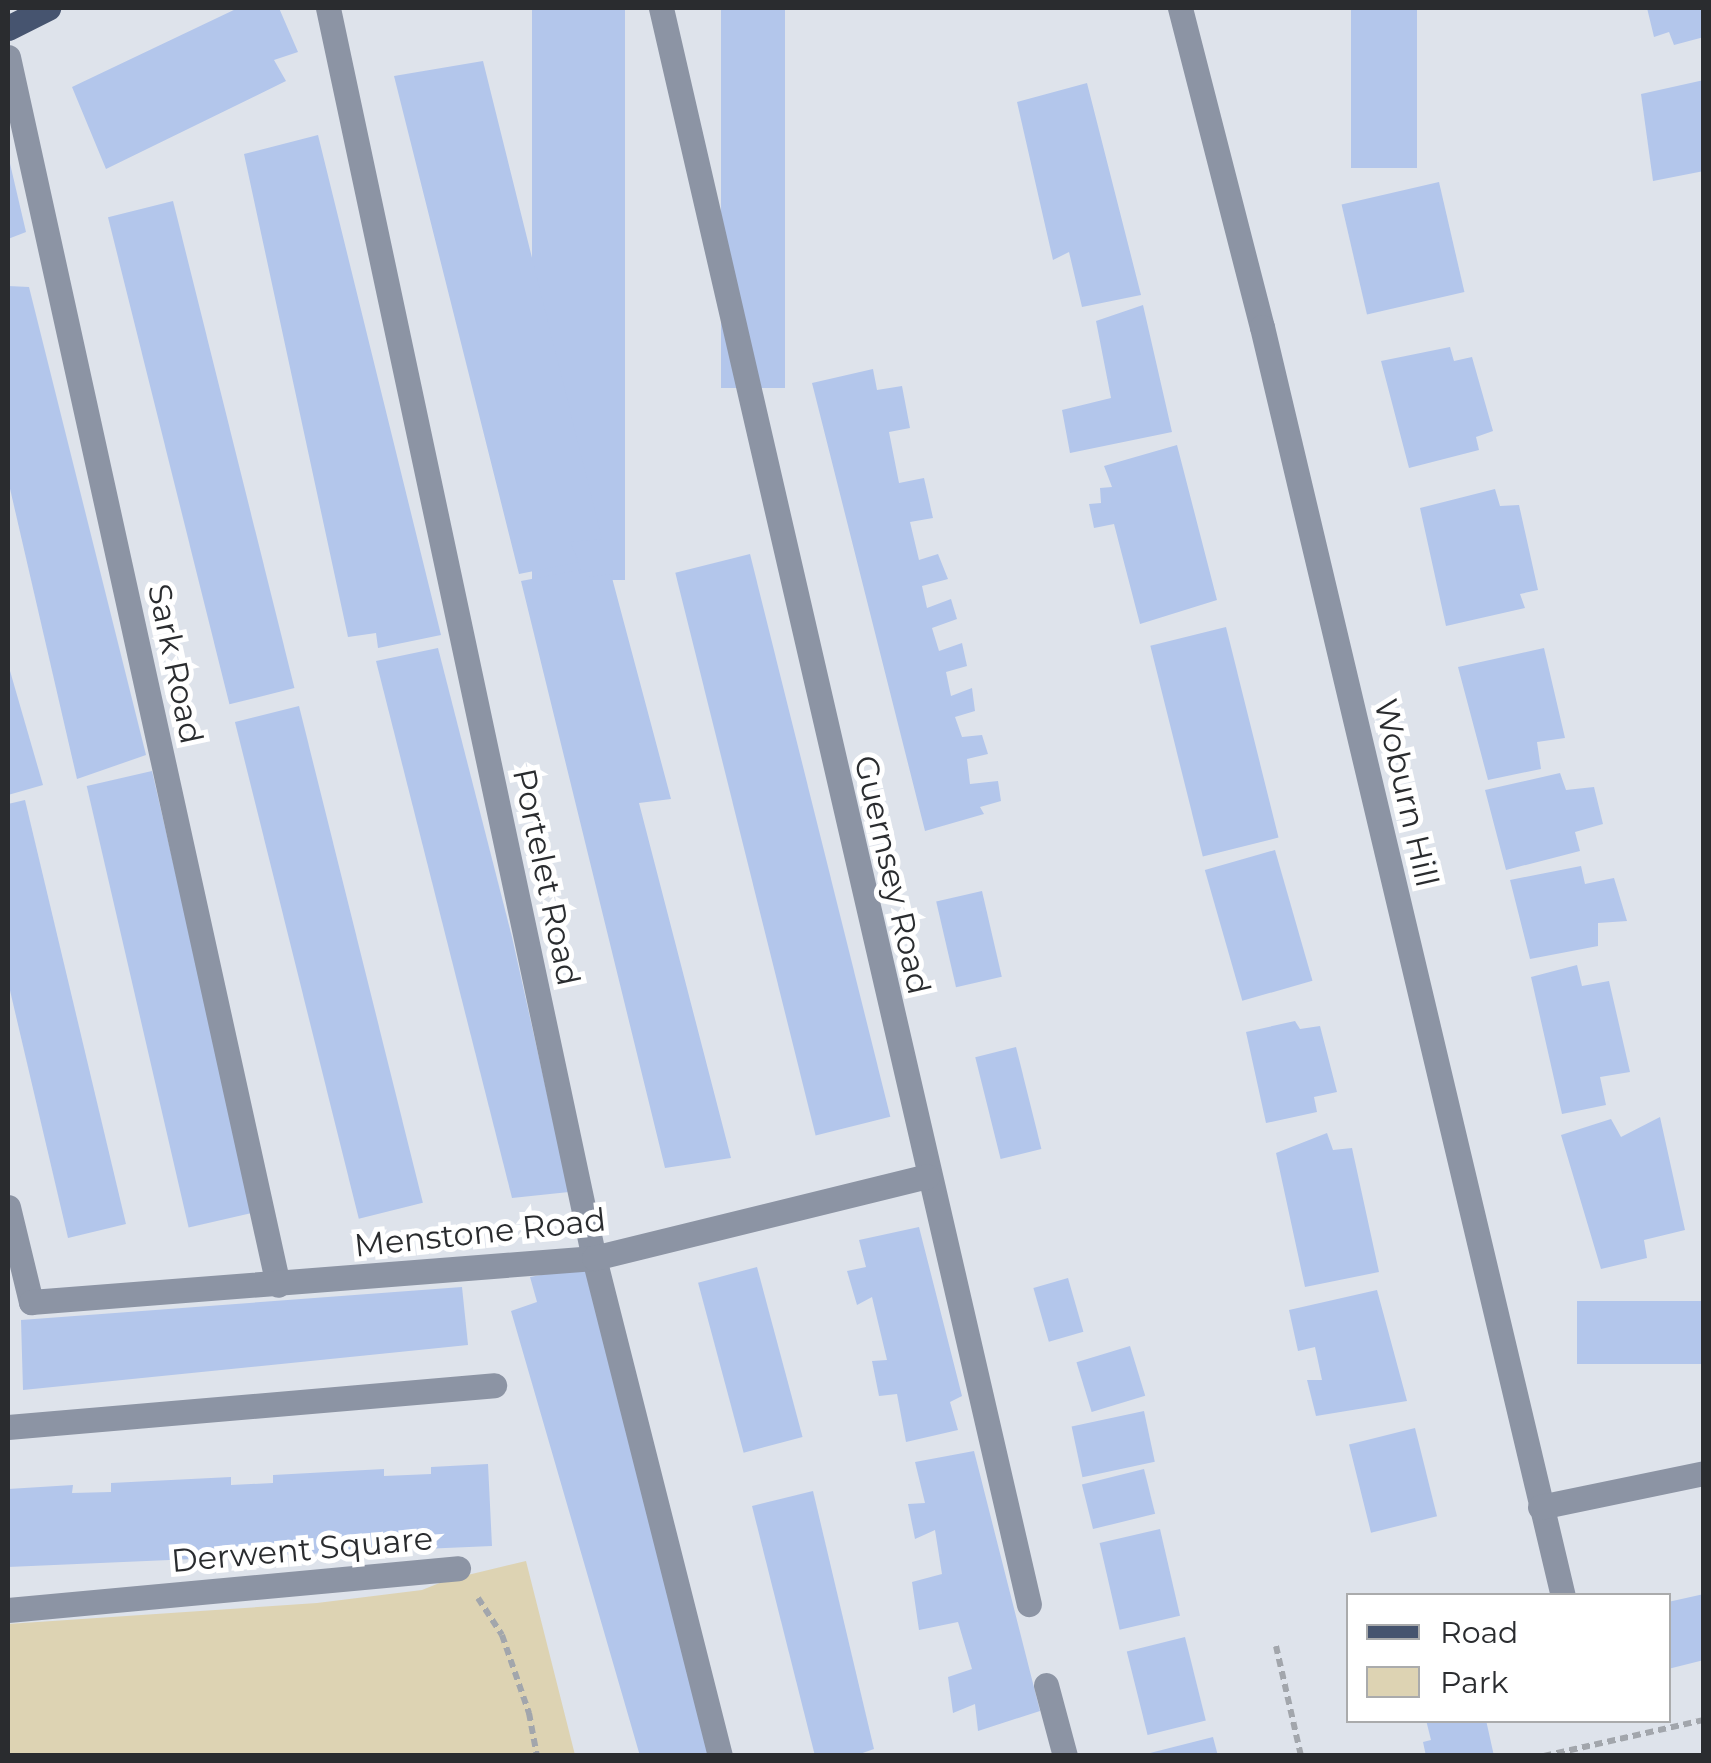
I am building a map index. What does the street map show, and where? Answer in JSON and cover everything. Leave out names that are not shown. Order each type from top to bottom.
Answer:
[{"type":"main road","points":[[8,28],[48,8]]},
{"type":"street","name":"Portelet Road","points":[[328,8],[594,1258],[720,1756]]},
{"type":"street","name":"Guernsey Road","points":[[661,8],[927,1176],[1029,1604]]},
{"type":"street","name":"Woburn Hill","points":[[1180,8],[1267,346],[1562,1593]]},
{"type":"street","name":"Sark Road","points":[[8,57],[278,1285]]},
{"type":"street","name":"Menstone Road","points":[[8,1206],[31,1302],[594,1258],[927,1176]]},
{"type":"street","points":[[8,1427],[494,1385]]},
{"type":"street","points":[[1540,1507],[1704,1473]]},
{"type":"street","name":"Derwent Square","points":[[8,1610],[458,1568]]},
{"type":"street","points":[[1046,1685],[1065,1756]]},
{"type":"path","name":"Derwent Square","points":[[458,1568],[502,1635],[529,1713],[538,1756]]},
{"type":"path","points":[[1276,1646],[1301,1756]]},
{"type":"path","points":[[1544,1756],[1704,1720]]},
{"type":"green space","points":[[526,1561],[575,1755],[8,1756],[8,1624],[317,1603],[422,1590]]},
{"type":"building","points":[[238,8],[279,8],[298,52],[274,60],[286,81],[106,169],[72,87]]},
{"type":"building","points":[[532,8],[625,8],[625,580],[532,580]]},
{"type":"building","points":[[721,8],[785,8],[785,388],[721,388]]},
{"type":"building","points":[[1351,8],[1417,8],[1417,168],[1351,168]]},
{"type":"building","points":[[1647,8],[1704,8],[1704,37],[1674,45],[1669,32],[1654,37]]},
{"type":"building","points":[[483,61],[602,539],[570,542],[579,562],[519,574],[394,76]]},
{"type":"building","points":[[1704,80],[1704,171],[1653,181],[1641,94]]},
{"type":"building","points":[[1087,83],[1141,295],[1082,307],[1069,252],[1053,260],[1017,102]]},
{"type":"building","points":[[318,135],[441,635],[378,648],[376,633],[348,637],[244,154]]},
{"type":"building","points":[[8,155],[26,232],[8,239]]},
{"type":"building","points":[[1439,182],[1464,292],[1367,315],[1342,204]]},
{"type":"building","points":[[173,201],[294,688],[229,704],[108,217]]},
{"type":"building","points":[[8,286],[29,287],[146,755],[77,779],[8,480]]},
{"type":"building","points":[[1143,305],[1172,432],[1070,453],[1062,410],[1111,398],[1096,321]]},
{"type":"building","points":[[1450,347],[1454,361],[1472,357],[1493,431],[1476,437],[1479,450],[1409,468],[1381,361]]},
{"type":"building","points":[[873,369],[877,390],[902,386],[910,428],[889,432],[899,483],[924,478],[933,518],[910,522],[919,560],[938,554],[948,579],[922,586],[927,608],[951,599],[957,619],[932,628],[939,651],[962,643],[967,666],[946,672],[951,696],[972,688],[975,711],[955,717],[962,737],[982,735],[988,754],[967,759],[970,784],[998,781],[1001,801],[980,807],[984,814],[925,831],[812,383]]},
{"type":"building","points":[[1177,445],[1217,600],[1140,624],[1114,524],[1094,528],[1089,504],[1101,503],[1100,488],[1112,487],[1104,466]]},
{"type":"building","points":[[1495,489],[1500,506],[1519,505],[1538,590],[1520,594],[1525,608],[1446,626],[1420,508]]},
{"type":"building","points":[[750,554],[890,1117],[816,1135],[675,573]]},
{"type":"building","points":[[585,569],[587,577],[611,574],[671,799],[639,803],[731,1158],[665,1168],[521,581]]},
{"type":"building","points":[[1226,627],[1278,838],[1203,856],[1150,646]]},
{"type":"building","points":[[438,648],[512,937],[569,1192],[512,1198],[376,661]]},
{"type":"building","points":[[1544,648],[1565,738],[1537,742],[1541,769],[1488,780],[1458,667]]},
{"type":"building","points":[[8,664],[43,785],[8,795]]},
{"type":"building","points":[[299,706],[423,1203],[359,1219],[235,722]]},
{"type":"building","points":[[152,771],[254,1212],[189,1227],[87,786]]},
{"type":"building","points":[[1560,773],[1566,790],[1594,787],[1603,824],[1575,832],[1580,851],[1506,870],[1485,790]]},
{"type":"building","points":[[25,800],[126,1224],[68,1238],[8,982],[8,804]]},
{"type":"building","points":[[1275,850],[1312,981],[1242,1001],[1205,870]]},
{"type":"building","points":[[1581,866],[1585,884],[1614,878],[1627,921],[1598,923],[1598,946],[1530,959],[1510,880]]},
{"type":"building","points":[[982,891],[1002,977],[956,987],[936,902]]},
{"type":"building","points":[[1577,965],[1582,986],[1609,981],[1630,1072],[1600,1077],[1606,1105],[1562,1114],[1531,977]]},
{"type":"building","points":[[1295,1021],[1300,1029],[1320,1026],[1337,1092],[1314,1097],[1317,1112],[1266,1123],[1246,1032]]},
{"type":"building","points":[[1016,1047],[1041,1149],[1001,1159],[975,1057]]},
{"type":"building","points":[[1660,1117],[1685,1230],[1644,1240],[1647,1258],[1601,1269],[1561,1135],[1611,1119],[1621,1137]]},
{"type":"building","points":[[1327,1133],[1333,1150],[1352,1148],[1379,1272],[1305,1287],[1276,1153]]},
{"type":"building","points":[[919,1227],[962,1396],[950,1402],[958,1430],[906,1442],[897,1394],[879,1396],[872,1361],[887,1360],[872,1297],[857,1305],[847,1271],[866,1267],[859,1240]]},
{"type":"building","points":[[591,1266],[710,1756],[640,1756],[511,1311],[537,1302],[530,1277]]},
{"type":"building","points":[[757,1267],[803,1437],[744,1453],[698,1283]]},
{"type":"building","points":[[1068,1278],[1083,1332],[1049,1342],[1033,1288]]},
{"type":"building","points":[[462,1287],[468,1345],[23,1390],[21,1320]]},
{"type":"building","points":[[1377,1290],[1407,1401],[1316,1416],[1307,1380],[1322,1380],[1315,1347],[1298,1351],[1289,1310]]},
{"type":"building","points":[[1577,1301],[1704,1301],[1704,1364],[1577,1364]]},
{"type":"building","points":[[1130,1346],[1145,1396],[1092,1412],[1076,1362]]},
{"type":"building","points":[[1144,1411],[1155,1462],[1082,1477],[1072,1426]]},
{"type":"building","points":[[1415,1428],[1437,1516],[1371,1533],[1349,1444]]},
{"type":"building","points":[[974,1451],[1040,1711],[978,1731],[975,1704],[953,1713],[948,1677],[972,1669],[958,1622],[919,1630],[912,1582],[942,1574],[935,1530],[915,1539],[908,1504],[925,1503],[915,1462]]},
{"type":"building","points":[[488,1464],[492,1546],[8,1567],[8,1489],[73,1485],[72,1493],[111,1492],[111,1483],[231,1477],[231,1485],[273,1483],[273,1475],[384,1469],[384,1476],[431,1474],[431,1467]]},
{"type":"building","points":[[1144,1469],[1155,1514],[1093,1529],[1082,1484]]},
{"type":"building","points":[[813,1491],[874,1749],[854,1756],[815,1756],[752,1506]]},
{"type":"building","points":[[1160,1529],[1180,1616],[1120,1630],[1100,1543]]},
{"type":"building","points":[[1704,1594],[1704,1660],[1671,1668],[1671,1601]]},
{"type":"building","points":[[1185,1637],[1206,1720],[1148,1735],[1127,1652]]},
{"type":"building","points":[[1427,1723],[1487,1723],[1494,1756],[1426,1756],[1423,1742],[1431,1740]]},
{"type":"building","points":[[1213,1737],[1218,1756],[1146,1754]]}]
